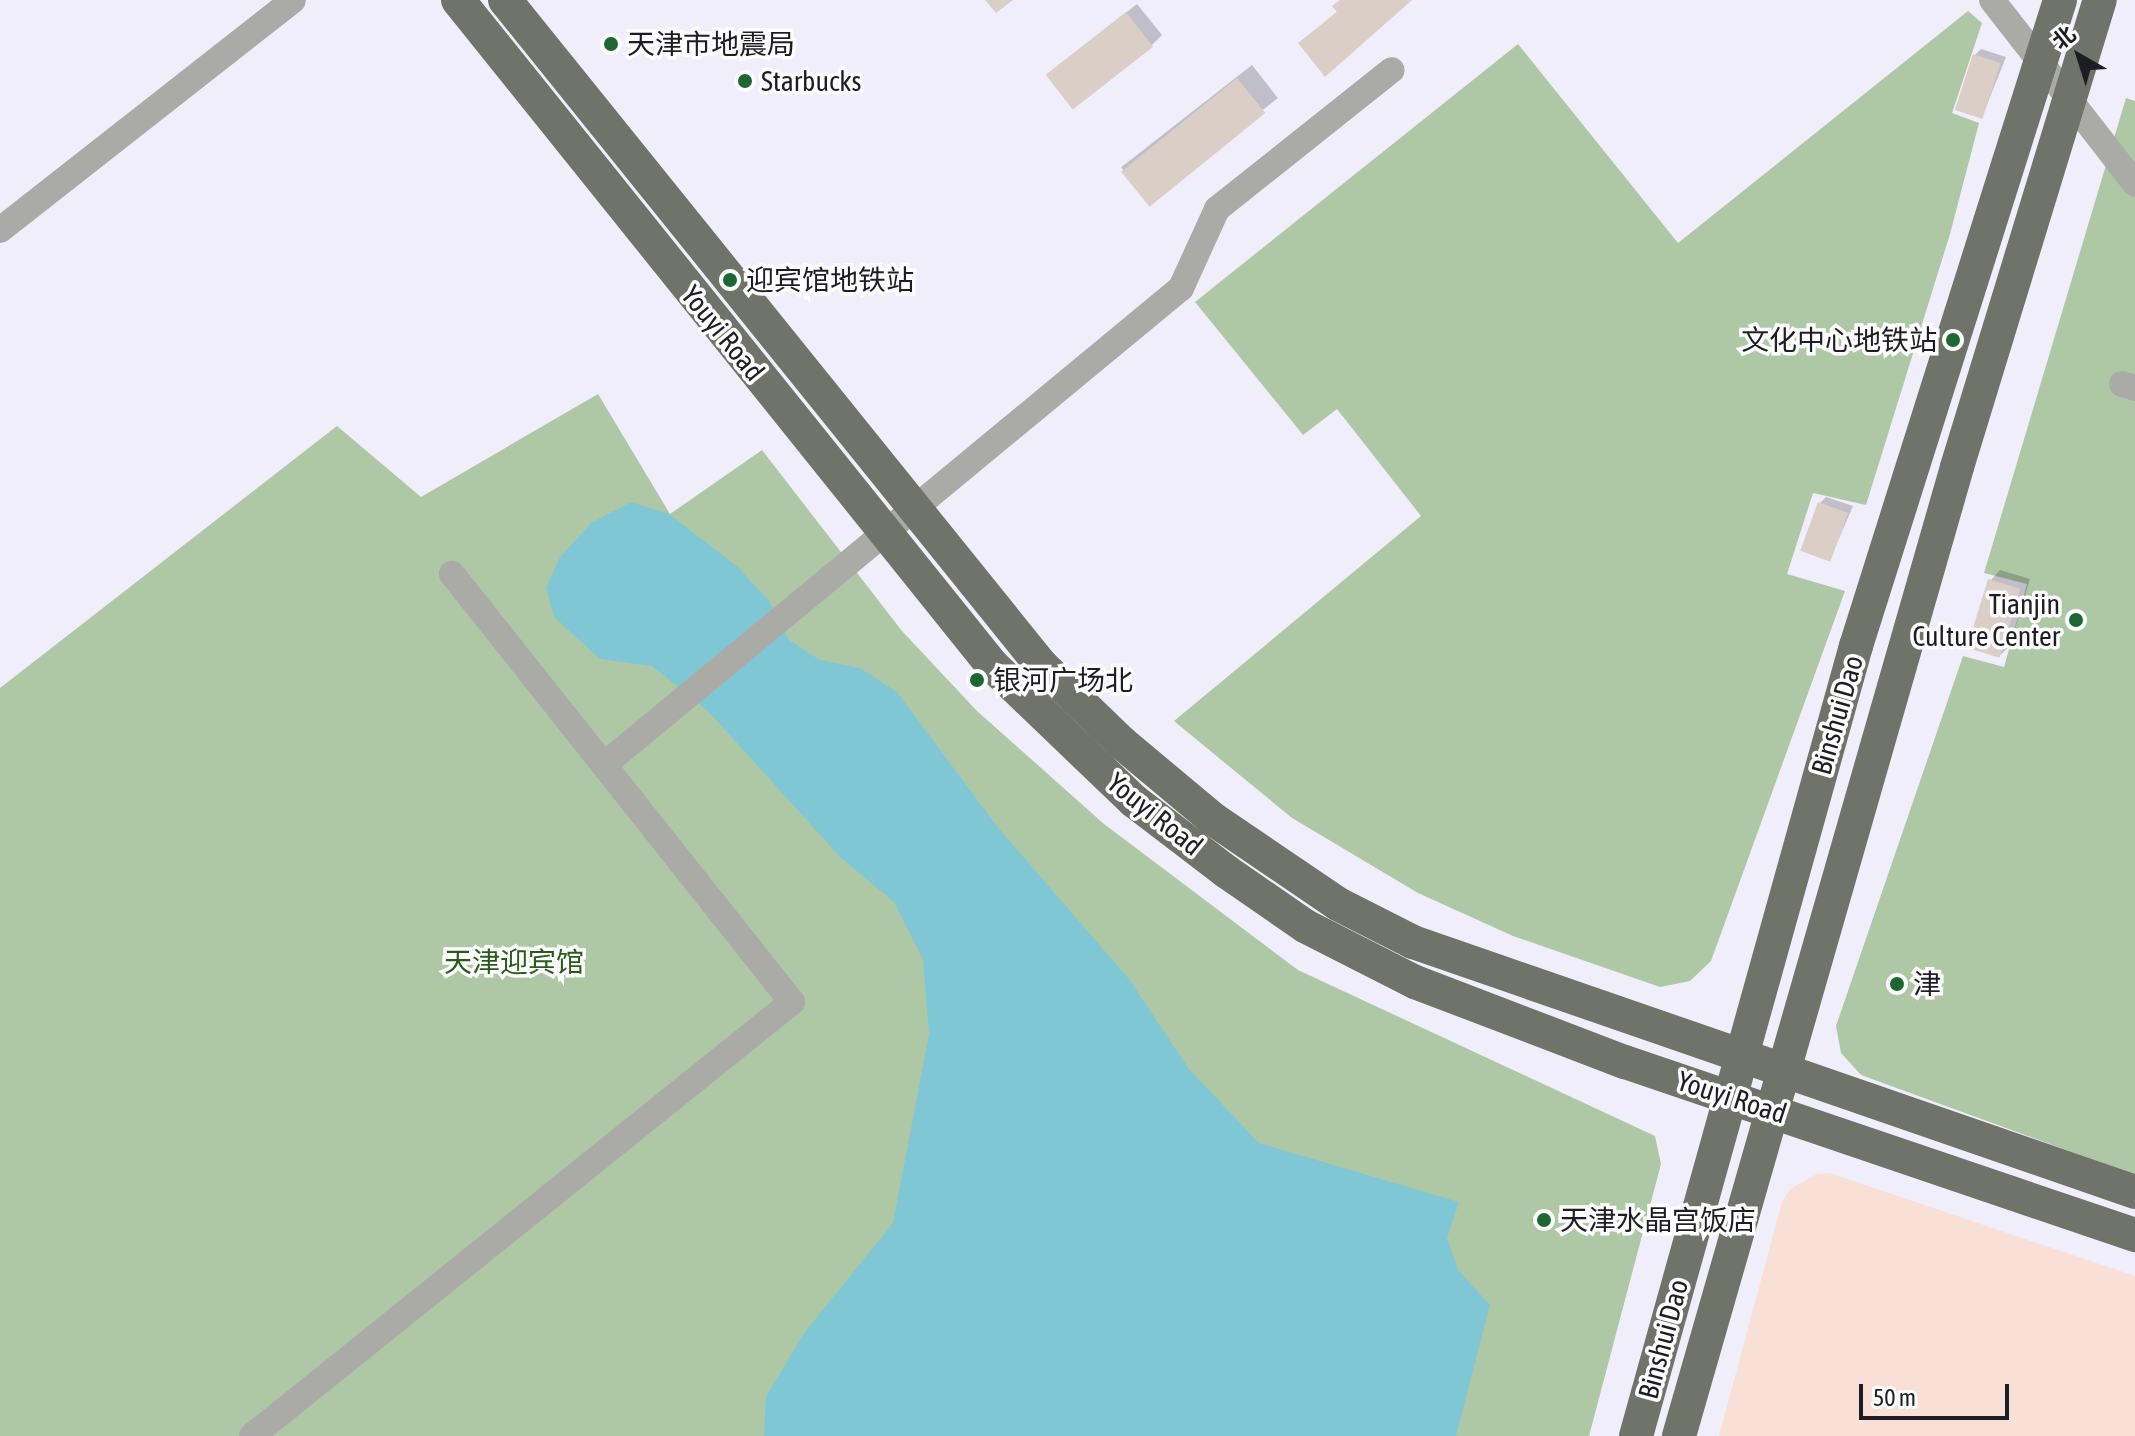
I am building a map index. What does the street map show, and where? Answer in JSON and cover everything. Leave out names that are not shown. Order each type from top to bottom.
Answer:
[{"type":"main road","name":"Youyi Road","points":[[458,0],[992,665],[1134,801],[1305,926],[1415,982],[1729,1096],[2135,1235]]},
{"type":"main road","name":"Youyi Road","points":[[505,0],[1041,665],[1175,790],[1338,904],[1413,942],[1495,974],[1784,1068],[2135,1192]]},
{"type":"main road","name":"Binshui Dao","points":[[1636,1436],[1856,646],[2060,0]]},
{"type":"main road","name":"Binshui Dao","points":[[1679,1436],[1771,1109],[2100,0]]},
{"type":"street","points":[[0,230],[293,0]]},
{"type":"street","points":[[1992,0],[2044,53],[2073,90],[2135,184]]},
{"type":"street","points":[[2014,0],[2044,53]]},
{"type":"street","points":[[605,764],[805,601],[913,506],[1181,288],[1217,209],[1392,70]]},
{"type":"street","points":[[2073,90],[2135,157]]},
{"type":"street","points":[[252,1436],[792,1002],[452,574]]},
{"type":"shaded area","points":[[1830,1173],[2135,1276],[2135,1436],[1719,1436],[1782,1202],[1790,1189],[1817,1174]]},
{"type":"green space","points":[[1968,11],[1982,23],[1952,113],[1979,123],[1950,234],[1866,505],[1813,493],[1787,574],[1845,591],[1711,961],[1690,981],[1660,987],[1513,936],[1418,893],[1292,818],[1174,721],[1421,516],[1337,409],[1303,435],[1195,302],[1518,44],[1678,243]]},
{"type":"green space","name":"Tianjin Culture Center","points":[[2126,98],[2135,101],[2135,1175],[1861,1075],[1841,1053],[1836,1026],[1963,656],[2004,667],[2027,584],[1984,573]]},
{"type":"green space","name":"天津迎宾馆","points":[[598,394],[670,514],[762,450],[902,631],[977,711],[1104,824],[1298,970],[1655,1136],[1661,1164],[1589,1436],[0,1436],[0,688],[337,426],[421,497]]},
{"type":"water","points":[[631,502],[669,514],[738,567],[769,601],[789,640],[820,660],[860,668],[897,692],[996,825],[1129,979],[1189,1069],[1259,1143],[1459,1202],[1447,1238],[1458,1270],[1490,1305],[1456,1436],[764,1436],[766,1397],[804,1333],[893,1223],[929,1034],[923,959],[894,902],[841,858],[708,711],[652,666],[600,659],[554,617],[546,588],[560,557],[591,523]]},
{"type":"building","points":[[985,0],[1013,0],[996,13]]},
{"type":"building","points":[[1340,0],[1412,0],[1325,77],[1298,43],[1337,12],[1332,6]]},
{"type":"building","points":[[1126,12],[1153,47],[1073,109],[1046,75]]},
{"type":"building","points":[[1973,54],[2001,63],[1982,119],[1955,110]]},
{"type":"building","points":[[1237,78],[1265,113],[1150,207],[1121,172]]},
{"type":"building","points":[[1818,502],[1848,513],[1830,562],[1800,551]]},
{"type":"building","points":[[1988,579],[2021,589],[1999,658],[1967,648]]},
{"type":"place","name":"天津市地震局","points":[[611,44]]},
{"type":"place","name":"Starbucks","points":[[745,81]]},
{"type":"place","name":"迎宾馆地铁站","points":[[730,280]]},
{"type":"place","name":"文化中心地铁站","points":[[1953,340]]},
{"type":"place","name":"Tianjin Culture Center","points":[[2076,620]]},
{"type":"place","name":"银河广场北","points":[[977,680]]},
{"type":"place","name":"津","points":[[1897,984]]},
{"type":"place","name":"天津水晶宫饭店","points":[[1544,1220]]}]
